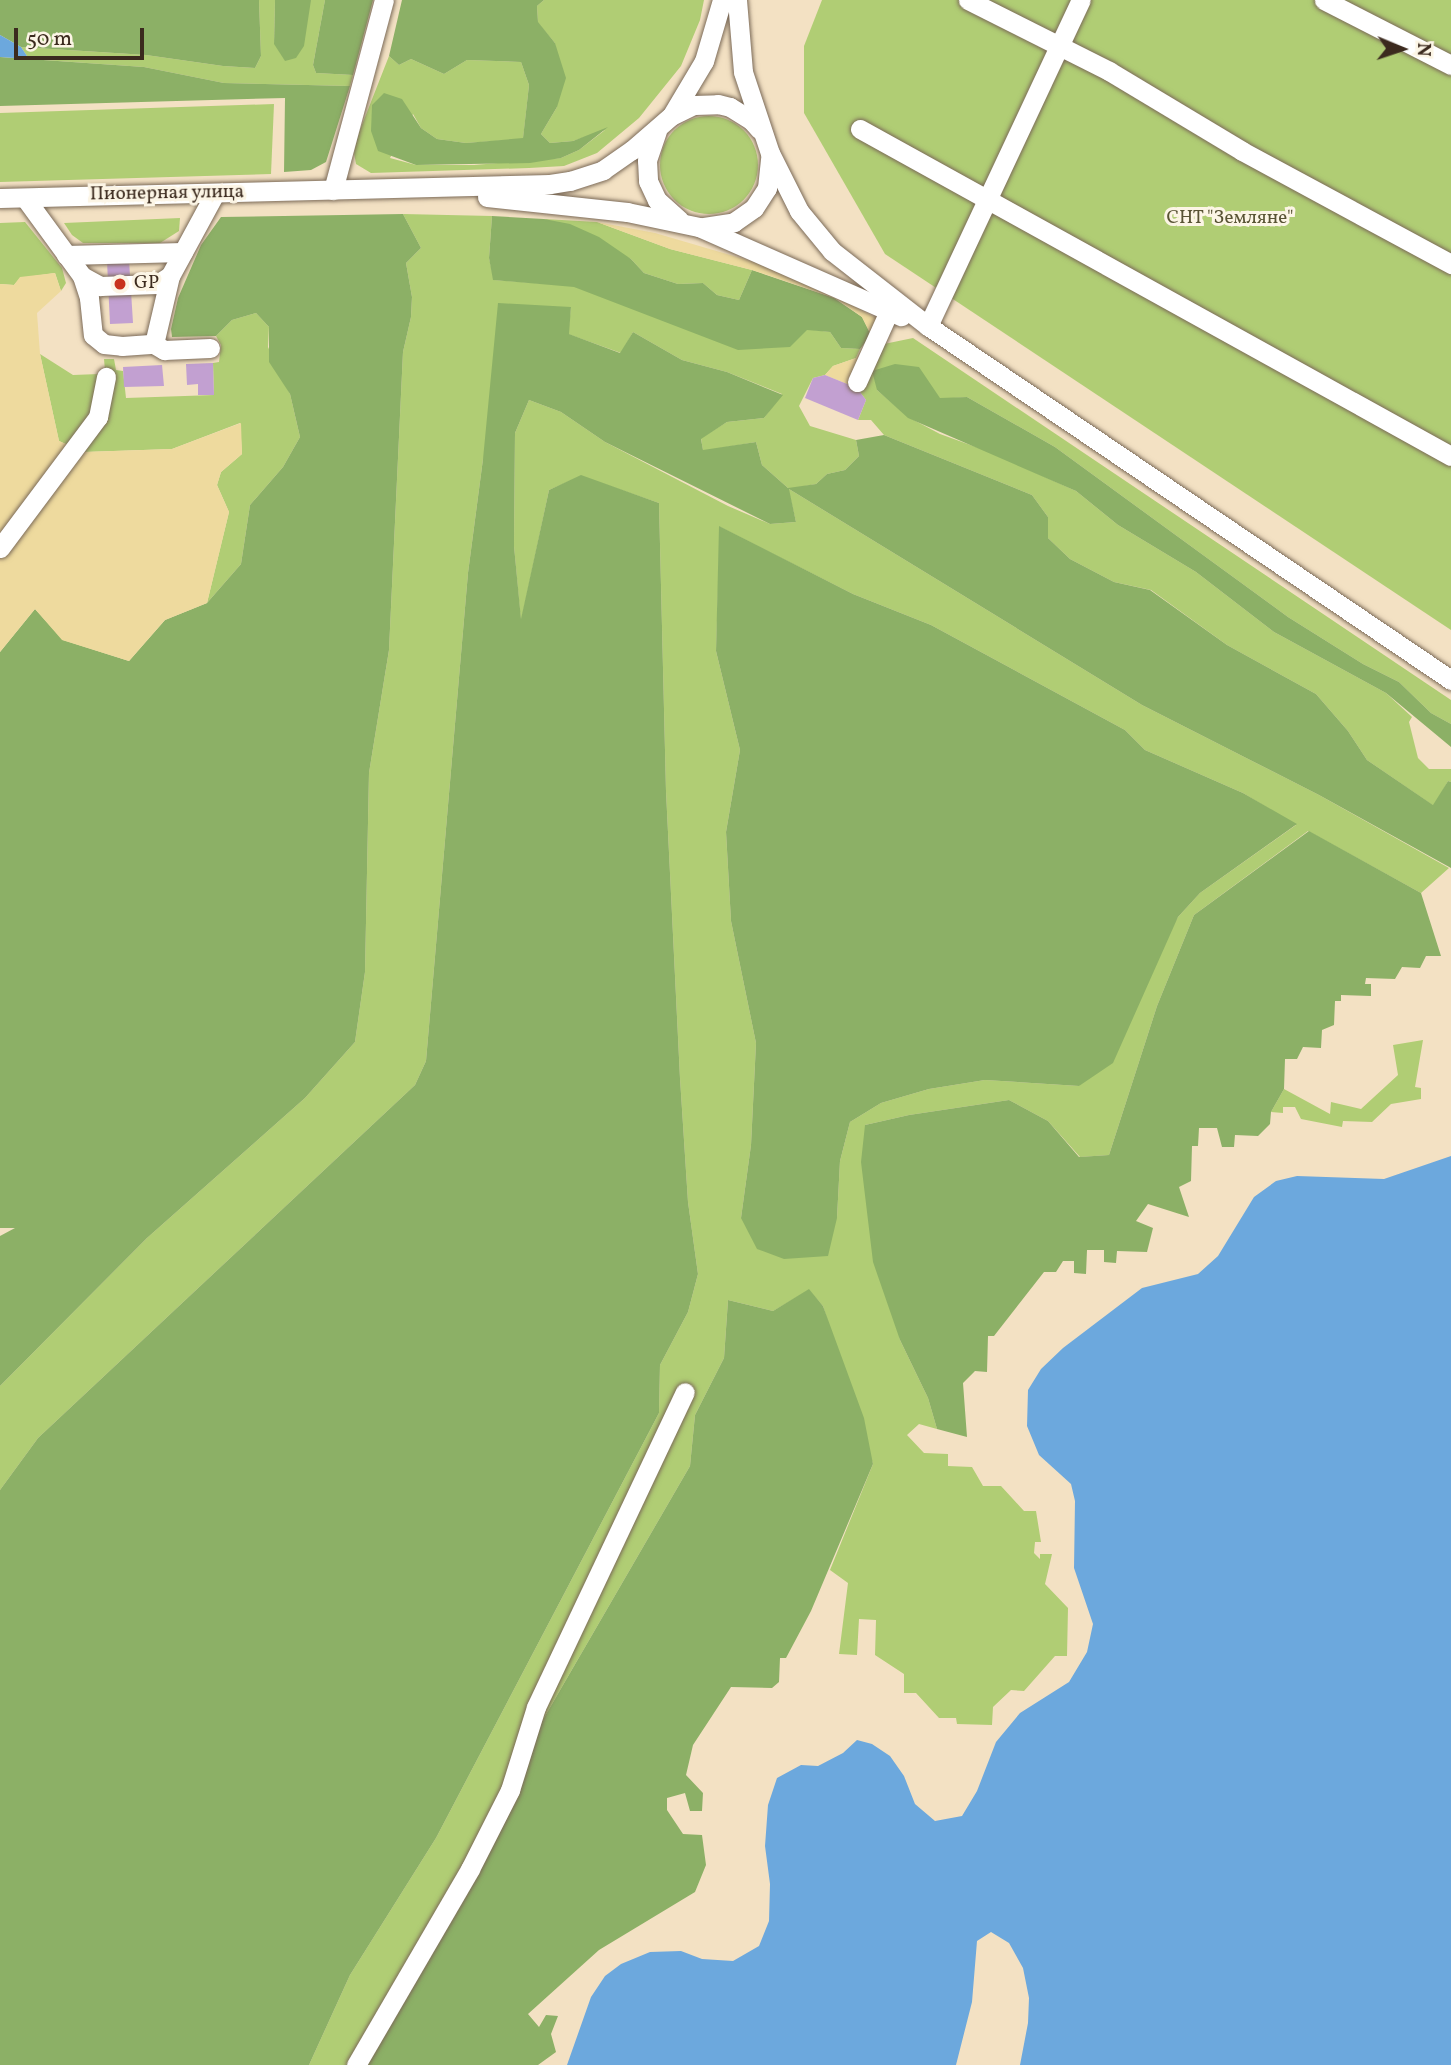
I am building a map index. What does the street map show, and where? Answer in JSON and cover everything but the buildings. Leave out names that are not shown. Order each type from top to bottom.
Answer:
[{"type":"street","points":[[333,190],[384,0]]},
{"type":"street","points":[[722,0],[704,61],[649,149],[649,181],[663,208],[694,226],[800,269],[889,311],[928,326]]},
{"type":"street","points":[[737,0],[743,72],[768,146],[788,192],[814,231],[850,268],[928,326],[1451,680]]},
{"type":"street","points":[[968,0],[1109,71],[1242,150],[1451,264]]},
{"type":"street","points":[[928,326],[1082,0]]},
{"type":"street","points":[[1324,0],[1451,65]]},
{"type":"street","points":[[718,104],[751,120],[768,146],[767,188],[754,208],[734,222],[694,226],[592,207],[412,190],[570,181],[618,160],[667,119],[694,105],[718,104]]},
{"type":"street","points":[[860,129],[1451,456]]},
{"type":"street","name":"Пионерная улица","points":[[0,198],[412,190]]},
{"type":"street","points":[[154,344],[170,276],[215,193]]},
{"type":"street","points":[[25,198],[82,276],[89,298],[93,335],[103,344],[154,344],[164,349],[211,348]]},
{"type":"street","points":[[66,255],[183,252]]},
{"type":"street","points":[[82,276],[100,286],[157,284],[170,276]]},
{"type":"street","points":[[857,382],[889,311]]},
{"type":"street","points":[[0,548],[65,465],[97,417],[106,377]]},
{"type":"street","points":[[356,2065],[470,1869],[510,1790],[536,1707],[685,1392]]},
{"type":"green space","points":[[0,0],[259,0],[261,56],[255,68],[146,55],[21,47],[0,35]]},
{"type":"green space","points":[[259,0],[275,0],[274,44],[311,0],[325,0],[313,65],[316,73],[353,75],[350,86],[224,83],[144,67],[29,59],[21,47],[146,55],[255,68],[261,56]]},
{"type":"green space","points":[[275,0],[311,0],[304,46],[296,58],[285,61],[274,44]]},
{"type":"green space","points":[[325,0],[373,0],[353,75],[316,73],[313,65]]},
{"type":"green space","points":[[402,0],[544,0],[537,6],[538,22],[555,43],[566,78],[557,107],[541,134],[550,143],[573,141],[608,127],[579,150],[561,158],[530,163],[416,165],[378,151],[371,131],[372,105],[384,93],[402,99],[421,128],[437,139],[466,143],[523,138],[529,85],[521,62],[467,60],[444,74],[411,59],[399,65],[389,56]]},
{"type":"green space","points":[[544,0],[704,0],[700,20],[681,66],[639,118],[597,153],[564,166],[529,168],[371,173],[356,164],[354,153],[358,135],[389,56],[399,65],[411,59],[444,74],[467,60],[521,62],[529,85],[523,139],[466,143],[437,139],[421,128],[413,114],[390,158],[416,165],[474,165],[561,158],[579,150],[605,130],[573,141],[550,143],[541,134],[557,107],[555,43],[538,23],[537,6]]},
{"type":"green space","name":"СНТ \"Земляне\"","points":[[822,0],[1451,0],[1451,630],[885,254],[804,113],[804,46]]},
{"type":"green space","points":[[0,57],[144,67],[224,83],[350,86],[326,162],[311,170],[284,172],[285,98],[0,106]]},
{"type":"green space","points":[[274,104],[271,174],[0,182],[0,113]]},
{"type":"green space","points":[[709,116],[728,120],[743,131],[754,146],[758,165],[754,184],[743,199],[728,210],[709,214],[690,210],[675,199],[664,184],[660,165],[664,146],[675,131],[690,120]]},
{"type":"green space","points":[[403,214],[492,216],[489,258],[494,280],[574,286],[631,307],[830,332],[841,348],[860,349],[856,358],[833,366],[825,375],[813,378],[799,406],[810,426],[856,440],[859,456],[845,470],[827,474],[816,484],[789,489],[1142,705],[1319,795],[1449,868],[1421,893],[1308,831],[1194,915],[1157,1006],[1109,1155],[1080,1157],[1048,1121],[1009,1100],[909,1115],[865,1125],[900,1340],[928,1398],[937,1429],[919,1424],[907,1435],[924,1453],[948,1454],[948,1466],[972,1467],[983,1486],[1001,1486],[1024,1511],[1036,1511],[1041,1542],[1035,1542],[1034,1553],[1040,1559],[1040,1554],[1052,1554],[1045,1584],[1068,1608],[1067,1656],[1055,1656],[1024,1691],[1011,1690],[993,1707],[992,1725],[957,1724],[956,1718],[939,1718],[916,1693],[904,1693],[904,1674],[875,1655],[876,1620],[859,1619],[857,1655],[839,1654],[848,1583],[830,1570],[873,1464],[823,1306],[809,1290],[773,1311],[728,1300],[724,1358],[695,1415],[690,1466],[541,1723],[364,2065],[309,2065],[350,1975],[436,1838],[659,1413],[660,1365],[688,1312],[698,1274],[688,1202],[680,1078],[666,791],[659,503],[581,476],[549,490],[521,622],[514,546],[515,433],[529,400],[561,412],[605,442],[728,506],[770,524],[796,522],[788,488],[762,465],[756,442],[703,451],[701,438],[727,422],[764,418],[782,394],[727,372],[682,360],[633,332],[621,353],[568,334],[571,307],[483,459],[468,573],[426,1061],[415,1085],[38,1438],[0,1490],[0,1386],[147,1238],[305,1098],[355,1042],[365,972],[369,773],[389,650],[403,352],[411,317],[412,297],[406,263],[421,248]],"holes":[[[720,527],[853,594],[931,625],[1125,730],[1145,750],[1243,793],[1296,825],[1200,893],[1178,917],[1079,1086],[985,1080],[929,1089],[881,1103],[850,1122],[840,1161],[837,1218],[741,1218],[751,1145],[756,1043],[731,921],[726,832],[740,750],[716,651]]]},
{"type":"green space","points":[[403,214],[421,248],[406,263],[412,297],[411,317],[403,352],[389,650],[369,773],[365,972],[355,1042],[305,1098],[147,1238],[0,1386],[0,1236],[15,1228],[0,1228],[0,652],[35,609],[63,640],[129,661],[165,620],[207,603],[241,564],[250,505],[283,467],[300,437],[290,394],[269,362],[269,327],[256,313],[232,320],[216,336],[172,337],[171,329],[178,298],[201,245],[221,217]]},
{"type":"green space","points":[[492,216],[544,219],[570,224],[599,237],[631,259],[644,273],[678,284],[703,283],[717,295],[739,300],[752,270],[834,298],[862,317],[871,335],[860,349],[841,348],[830,332],[807,330],[790,347],[738,350],[574,287],[493,280],[489,258]]},
{"type":"green space","points":[[180,218],[179,231],[160,243],[83,243],[72,235],[64,223]]},
{"type":"green space","points":[[544,219],[597,222],[670,249],[752,270],[739,300],[717,295],[703,283],[678,284],[644,273],[631,259]]},
{"type":"green space","points":[[25,222],[62,268],[66,283],[61,291],[55,273],[20,278],[14,285],[0,284],[0,223]]},
{"type":"green space","points":[[498,303],[571,307],[569,334],[620,353],[633,332],[682,360],[727,372],[783,395],[764,418],[727,422],[701,439],[703,450],[756,442],[762,465],[788,488],[816,484],[827,474],[845,470],[859,456],[856,440],[884,435],[1032,495],[1048,517],[1048,538],[1070,559],[1114,582],[1150,590],[1227,645],[1316,694],[1348,731],[1367,760],[1433,805],[1448,781],[1451,782],[1451,868],[1319,795],[1142,705],[789,489],[796,522],[770,524],[605,442],[561,412],[529,400],[515,433],[514,546],[521,619],[549,490],[581,475],[659,503],[666,791],[680,1078],[688,1202],[698,1274],[688,1312],[660,1365],[659,1413],[436,1838],[350,1975],[309,2065],[0,2065],[0,1490],[38,1438],[415,1085],[426,1061],[468,573],[483,459]]},
{"type":"green space","points":[[256,313],[269,327],[268,347],[290,394],[300,437],[283,467],[250,505],[241,564],[207,603],[229,512],[217,485],[221,472],[242,454],[240,423],[172,449],[84,452],[59,441],[40,354],[73,375],[99,374],[105,371],[104,359],[114,359],[116,370],[123,371],[126,398],[214,395],[213,363],[219,362],[221,345],[216,336],[232,320]]},
{"type":"green space","points":[[913,338],[1451,700],[1451,724],[1431,713],[1399,682],[1363,664],[1288,617],[1055,447],[967,397],[940,399],[930,385],[877,390],[908,417],[940,434],[987,451],[1076,491],[1118,525],[1196,572],[1274,632],[1386,693],[1412,717],[1409,722],[1418,758],[1429,769],[1451,769],[1451,782],[1448,781],[1434,806],[1367,760],[1348,731],[1316,694],[1227,645],[1151,590],[1114,582],[1070,559],[1048,538],[1048,517],[1032,495],[884,435],[871,420],[858,420],[866,400],[857,388],[884,344]]},
{"type":"green space","points":[[895,364],[919,367],[940,398],[967,397],[1055,447],[1288,617],[1363,664],[1399,682],[1431,713],[1451,724],[1451,747],[1386,693],[1274,632],[1196,572],[1118,525],[1076,491],[908,418],[877,390],[872,371]]},
{"type":"green space","points":[[719,526],[853,594],[931,625],[1125,730],[1145,750],[1243,793],[1297,824],[1200,893],[1178,917],[1113,1063],[1079,1086],[985,1080],[929,1089],[881,1103],[850,1122],[840,1161],[837,1218],[828,1256],[784,1259],[757,1249],[741,1218],[751,1145],[756,1043],[731,921],[726,832],[740,750],[716,651]]},
{"type":"green space","points":[[1309,831],[1421,893],[1441,956],[1426,956],[1420,968],[1402,967],[1395,979],[1366,978],[1365,984],[1371,984],[1371,996],[1341,995],[1341,1001],[1335,1001],[1334,1025],[1322,1030],[1321,1048],[1303,1047],[1297,1059],[1285,1059],[1284,1089],[1271,1112],[1270,1124],[1258,1136],[1235,1135],[1234,1147],[1222,1147],[1217,1128],[1199,1128],[1198,1146],[1192,1146],[1191,1181],[1179,1187],[1189,1217],[1148,1204],[1136,1221],[1153,1228],[1147,1252],[1117,1251],[1116,1263],[1104,1262],[1104,1250],[1087,1250],[1086,1274],[1074,1273],[1074,1261],[1063,1261],[1056,1272],[1044,1272],[994,1336],[988,1336],[987,1372],[975,1371],[963,1383],[967,1437],[937,1429],[928,1398],[900,1340],[873,1262],[861,1162],[865,1125],[909,1115],[1009,1100],[1048,1121],[1079,1157],[1109,1155],[1157,1006],[1194,915]]},
{"type":"green space","points":[[1423,1040],[1415,1087],[1421,1088],[1421,1099],[1391,1104],[1372,1122],[1343,1121],[1342,1127],[1301,1119],[1295,1107],[1283,1107],[1283,1113],[1271,1112],[1284,1089],[1330,1114],[1331,1102],[1361,1109],[1398,1075],[1393,1045]]},
{"type":"green space","points":[[809,1289],[823,1306],[864,1418],[873,1464],[811,1611],[786,1658],[780,1658],[779,1682],[772,1688],[731,1687],[693,1745],[686,1775],[703,1793],[702,1811],[690,1811],[685,1793],[667,1798],[667,1810],[683,1834],[702,1835],[706,1865],[695,1892],[599,1950],[528,2014],[539,2027],[546,2015],[558,2016],[551,2034],[556,2052],[538,2065],[364,2065],[541,1723],[690,1466],[695,1415],[724,1358],[728,1300],[773,1311]]},
{"type":"sand","points":[[597,222],[655,233],[754,262],[824,290],[880,320],[850,385],[825,375],[833,366],[856,358],[871,335],[862,317],[835,298],[752,270],[670,249]]},
{"type":"sand","points":[[55,273],[61,291],[37,313],[40,354],[59,441],[84,452],[172,449],[241,423],[242,454],[221,472],[217,485],[229,512],[207,603],[165,620],[129,661],[62,640],[35,609],[0,652],[0,284],[14,285],[20,277]]},
{"type":"water","points":[[0,35],[21,47],[29,59],[0,57]]},
{"type":"water","points":[[1451,1156],[1451,2065],[1020,2065],[1028,2023],[1029,1998],[1023,1968],[1009,1943],[991,1932],[977,1941],[972,2002],[956,2065],[567,2065],[591,1997],[605,1976],[621,1964],[650,1952],[681,1951],[702,1959],[733,1961],[759,1946],[769,1921],[770,1884],[765,1846],[768,1805],[777,1778],[801,1765],[818,1766],[843,1753],[857,1740],[872,1744],[890,1756],[904,1776],[915,1804],[935,1821],[962,1816],[977,1791],[996,1742],[1020,1713],[1069,1682],[1087,1652],[1093,1624],[1074,1568],[1075,1501],[1071,1484],[1039,1455],[1027,1426],[1028,1390],[1041,1369],[1063,1348],[1142,1288],[1198,1274],[1218,1256],[1254,1197],[1276,1181],[1297,1176],[1384,1179]]},
{"type":"place","name":"GP","points":[[120,284]]}]
